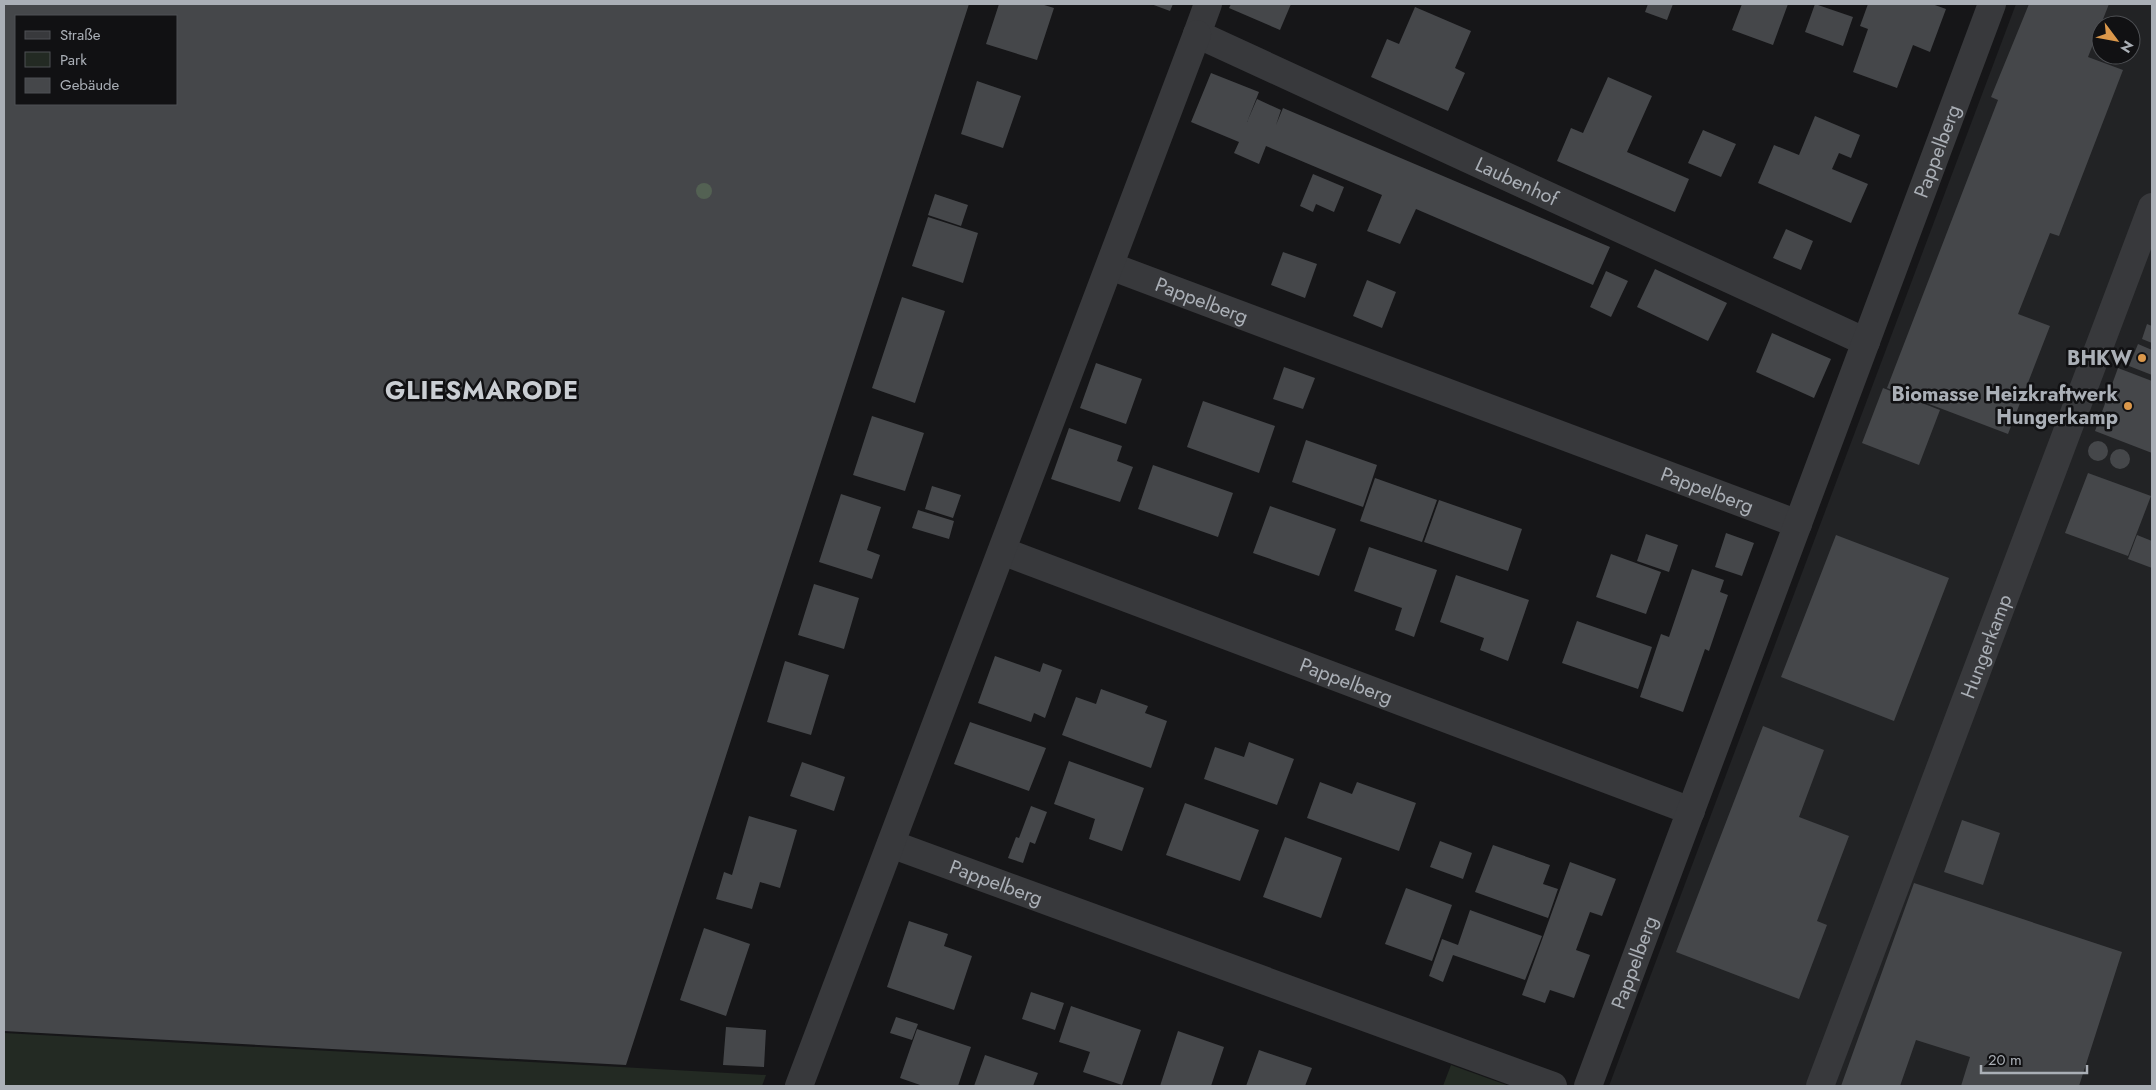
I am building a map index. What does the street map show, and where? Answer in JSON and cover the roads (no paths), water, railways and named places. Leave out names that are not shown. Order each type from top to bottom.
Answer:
[{"type":"street","points":[[799,1086],[1208,4]]},
{"type":"street","name":"Pappelberg","points":[[1588,1086],[1992,4]]},
{"type":"street","name":"Laubenhof","points":[[1197,34],[1866,342]]},
{"type":"street","name":"Hungerkamp","points":[[1820,1086],[2152,207]]},
{"type":"street","name":"Pappelberg","points":[[1110,266],[1798,524]]},
{"type":"street","name":"Pappelberg","points":[[1002,551],[1691,810]]},
{"type":"street","name":"Pappelberg","points":[[891,844],[1553,1086]]},
{"type":"place","name":"BHKW","points":[[2142,358]]},
{"type":"place","name":"Biomasse Heizkraftwerk Hungerkamp","points":[[2128,406]]},
{"type":"district","name":"GLIESMARODE","points":[[482,390]]}]
